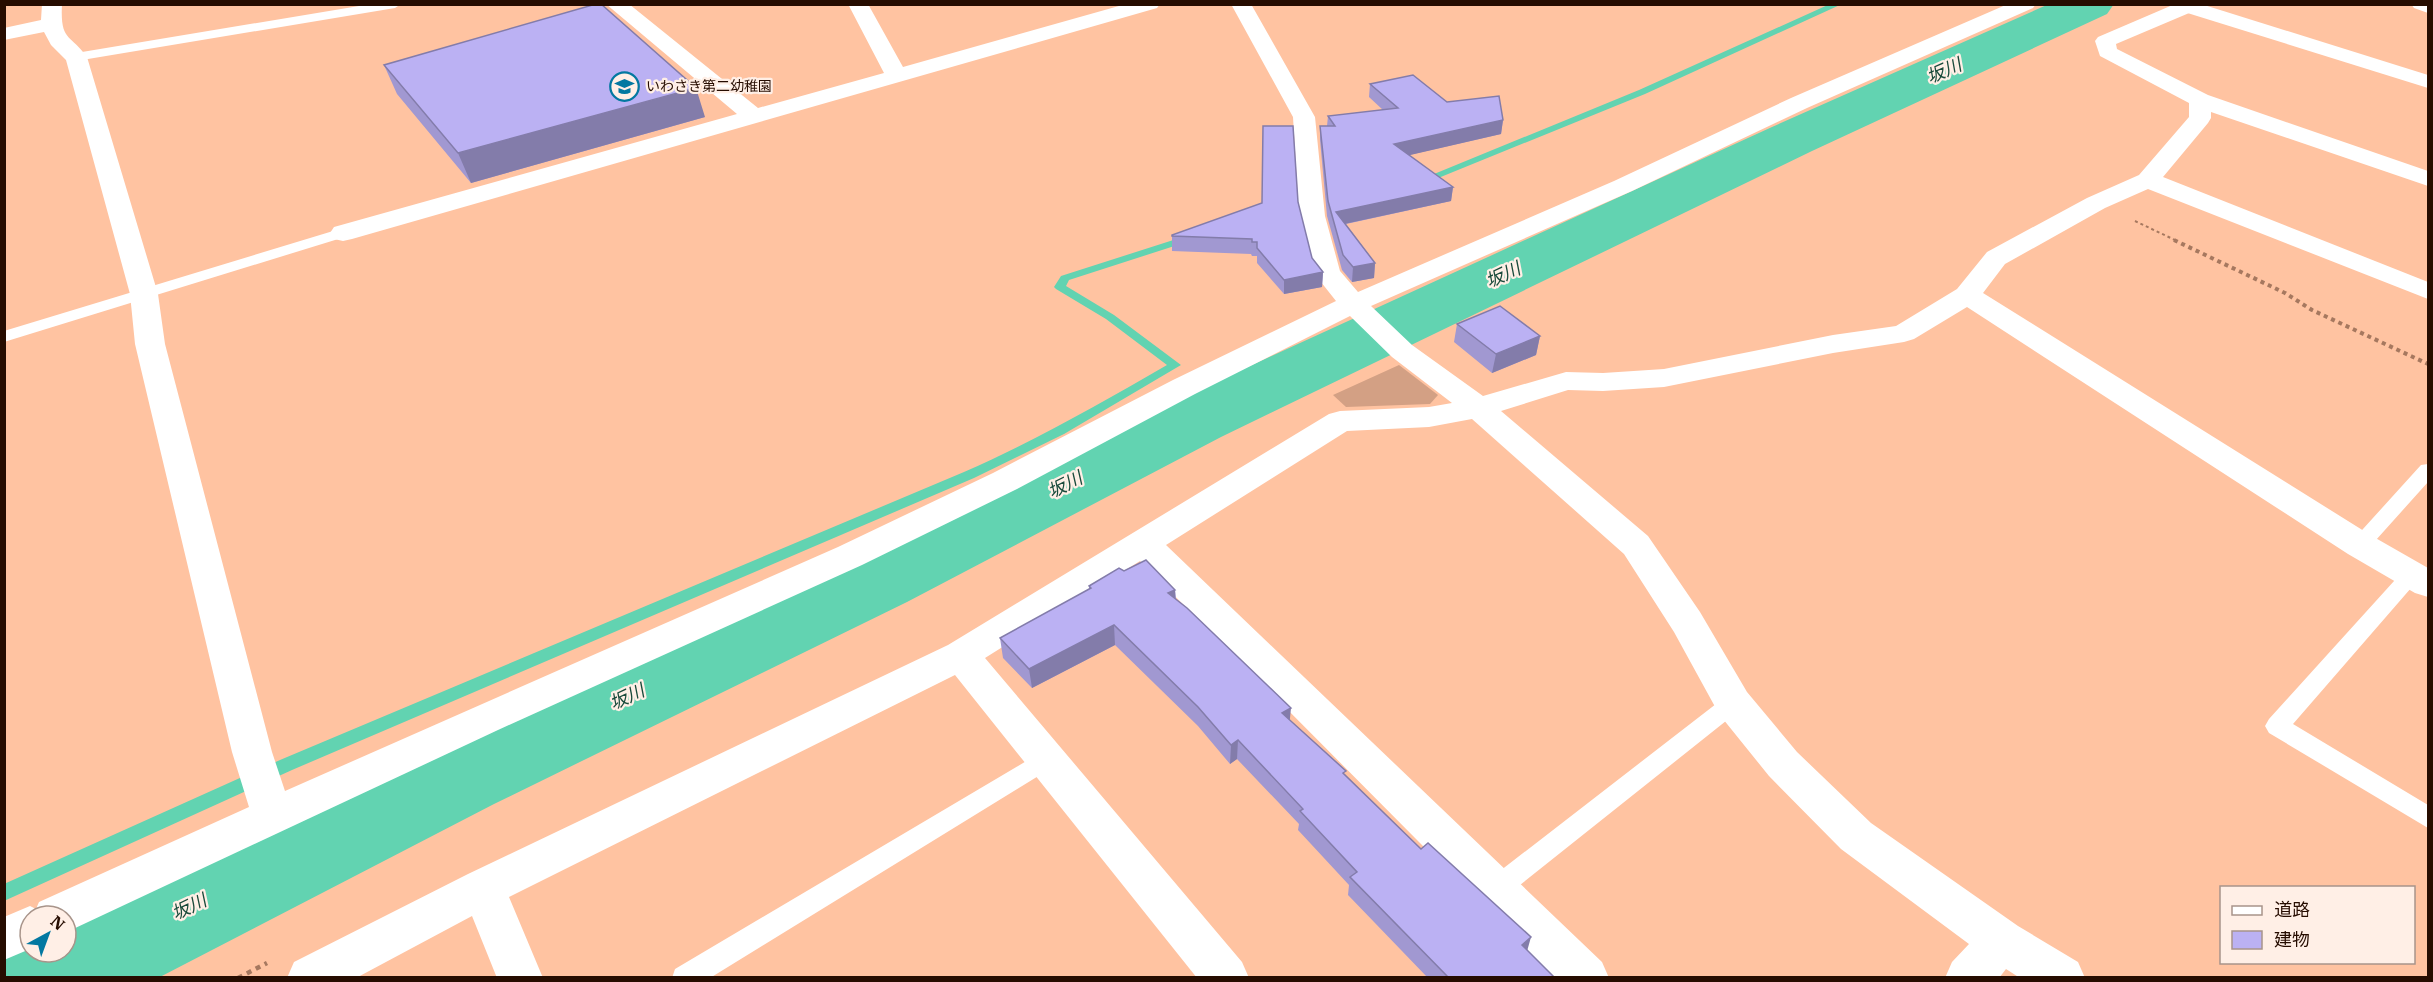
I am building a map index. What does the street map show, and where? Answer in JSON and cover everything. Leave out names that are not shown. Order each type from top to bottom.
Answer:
[{"type":"street","points":[[616,4],[753,116]]},
{"type":"street","points":[[858,4],[897,76]]},
{"type":"street","points":[[343,234],[1150,4]]},
{"type":"street","points":[[1241,4],[1304,117],[1312,216],[1327,272],[1356,306],[1402,351],[1478,408],[1636,544],[1688,622],[1733,703],[1783,764],[1856,836],[2002,941],[2062,978]]},
{"type":"street","points":[[75,904],[265,793],[484,719],[889,538],[1356,306],[1623,186],[1798,104],[2026,4]]},
{"type":"street","points":[[2421,4],[2428,7]]},
{"type":"street","points":[[2428,82],[2191,6],[2105,41],[2107,51],[2200,100],[2428,179]]},
{"type":"street","points":[[4,34],[51,14],[64,49],[76,57],[144,294],[150,344],[265,793]]},
{"type":"street","points":[[310,978],[483,888],[962,655],[1340,421],[1429,417],[1478,408],[1566,381],[1603,382],[1664,378],[1833,344],[1904,333],[1967,295],[1996,258],[2096,203],[2148,180],[2200,118],[2200,100]]},
{"type":"street","points":[[2148,180],[2428,291]]},
{"type":"street","points":[[1967,295],[2360,545],[2420,579]]},
{"type":"street","points":[[1142,542],[1586,978]]},
{"type":"street","points":[[962,655],[1045,760],[1226,978]]},
{"type":"street","points":[[483,888],[520,978]]},
{"type":"street","points":[[4,939],[18,933]]},
{"type":"street","points":[[1968,978],[2002,941]]},
{"type":"lane","points":[[76,57],[395,4]]},
{"type":"lane","points":[[4,337],[343,234]]},
{"type":"lane","points":[[2360,545],[2428,470]]},
{"type":"lane","points":[[2420,579],[2277,726],[2428,817]]},
{"type":"lane","points":[[1496,889],[1733,703]]},
{"type":"lane","points":[[685,978],[1045,760]]},
{"type":"path","points":[[2096,203],[2285,293],[2312,310],[2428,364]]},
{"type":"shaded area","points":[[1399,365],[1438,395],[1430,404],[1346,407],[1333,395]]},
{"type":"building","name":"いわさき第二幼稚園","points":[[601,4],[696,88],[458,153],[384,65]]},
{"type":"building","points":[[1413,75],[1447,102],[1499,96],[1503,120],[1394,144],[1453,187],[1336,212],[1375,263],[1353,267],[1343,255],[1328,201],[1320,126],[1335,126],[1328,116],[1398,108],[1370,84]]},
{"type":"building","points":[[1263,126],[1293,126],[1298,202],[1312,258],[1323,272],[1284,280],[1257,248],[1257,242],[1252,242],[1252,239],[1172,236],[1262,203]]},
{"type":"building","points":[[1500,306],[1540,336],[1496,354],[1457,324]]},
{"type":"building","points":[[1146,560],[1175,590],[1168,593],[1187,608],[1291,708],[1282,713],[1346,771],[1343,773],[1421,849],[1428,843],[1531,937],[1522,945],[1555,978],[1449,978],[1350,877],[1357,872],[1300,811],[1303,809],[1238,740],[1231,745],[1198,707],[1114,625],[1029,669],[1000,638],[1091,588],[1089,586],[1119,568],[1124,571]]},
{"type":"waterway","points":[[1422,181],[1642,92],[1838,4]]},
{"type":"waterway","name":"坂川","points":[[45,978],[459,775],[877,580],[1195,420],[1792,139],[2090,4]]},
{"type":"waterway","points":[[4,893],[286,765],[969,475],[1030,447],[1088,415],[1175,365],[1110,317],[1060,287],[1065,278],[1189,238]]},
{"type":"place","name":"いわさき第二幼稚園","points":[[625,86]]}]
